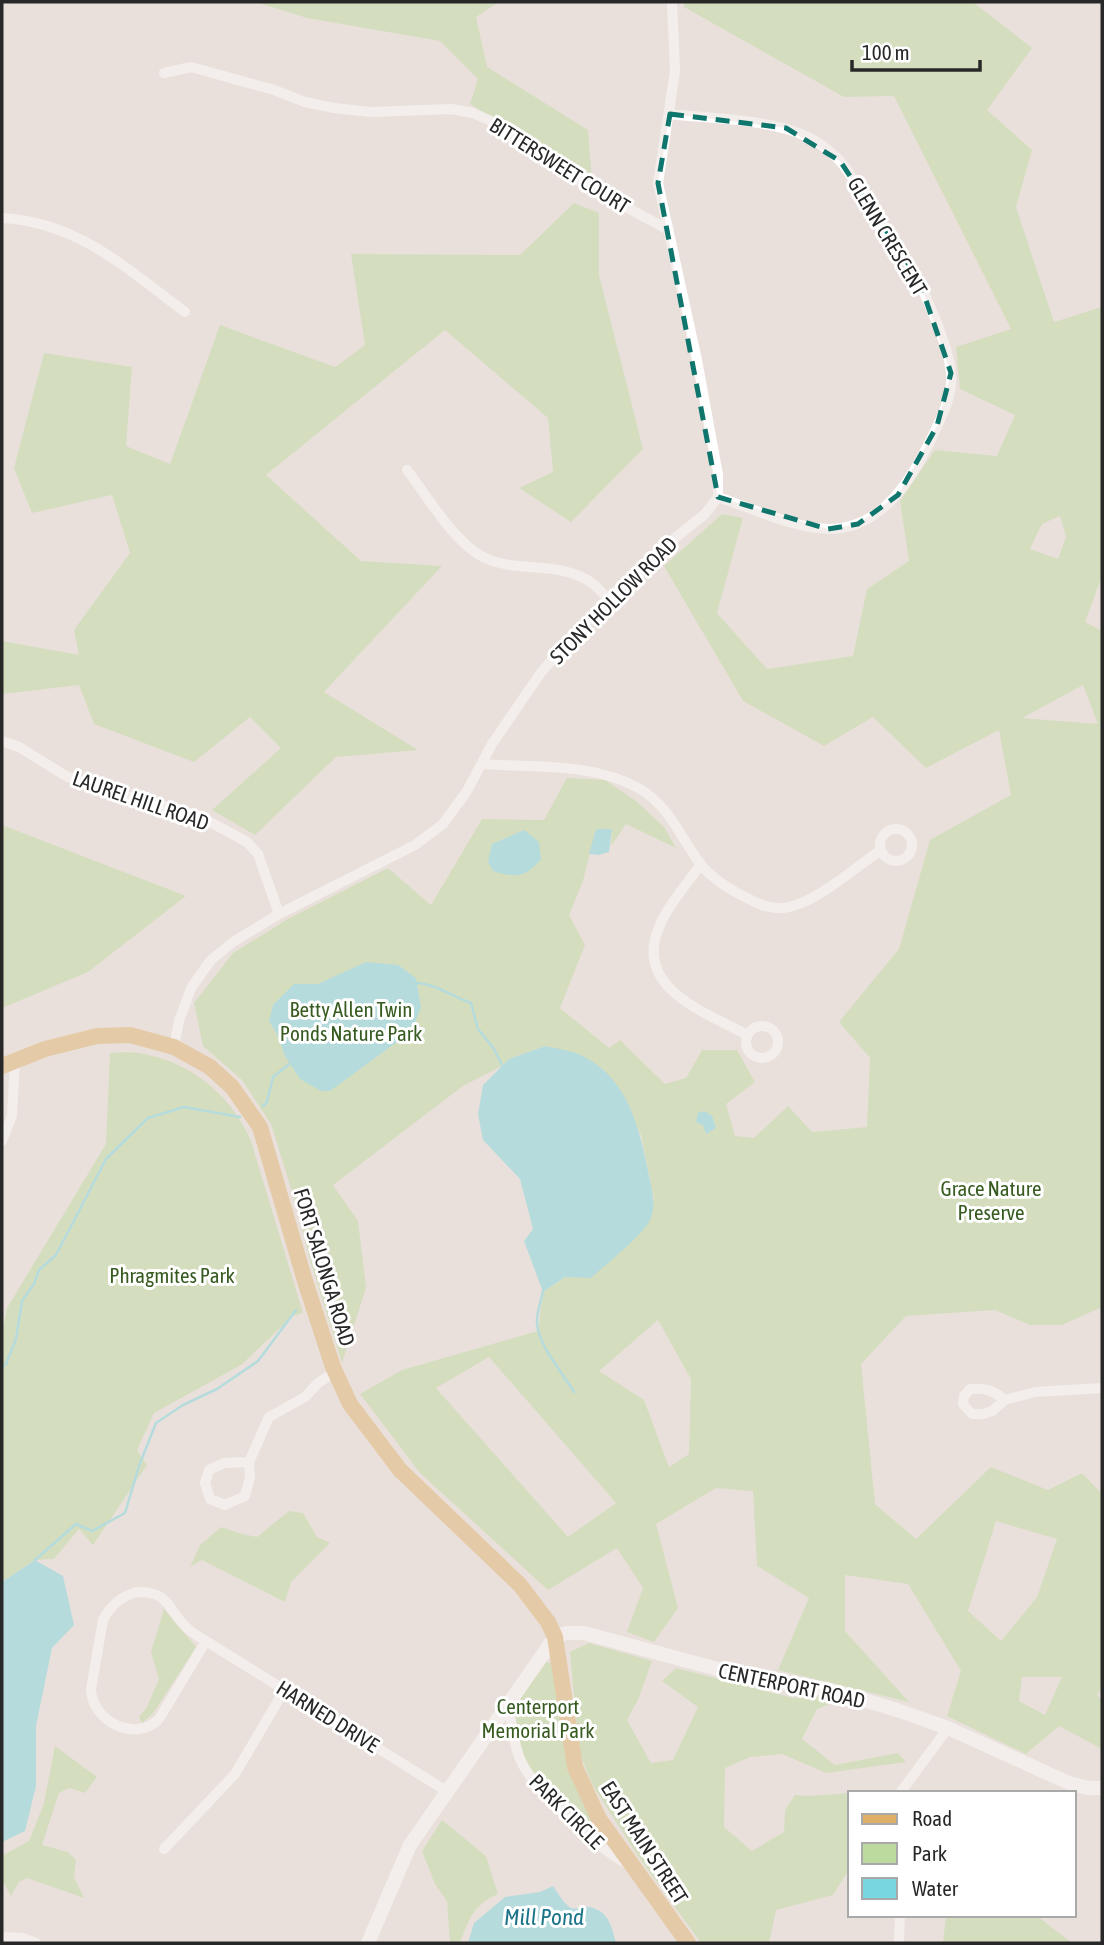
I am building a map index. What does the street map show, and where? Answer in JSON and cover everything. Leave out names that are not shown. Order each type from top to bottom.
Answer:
[{"type":"main road","name":"FORT SALONGA ROAD","points":[[8,1064],[45,1049],[97,1036],[130,1035],[174,1047],[210,1067],[232,1087],[260,1127],[305,1281],[335,1372],[350,1404],[400,1470],[520,1585],[548,1622],[555,1637]]},
{"type":"main road","name":"CENTERPORT ROAD","points":[[555,1637],[566,1633],[584,1633],[751,1678],[827,1689],[948,1728],[1069,1783],[1102,1788]]},
{"type":"main road","points":[[368,1943],[410,1845],[555,1637]]},
{"type":"main road","name":"EAST MAIN STREET","points":[[555,1637],[575,1767],[599,1819],[688,1943]]},
{"type":"street","points":[[673,2],[675,71],[658,183],[697,360],[718,475],[718,497]]},
{"type":"street","name":"BITTERSWEET COURT","points":[[164,73],[191,66],[274,90],[305,102],[334,108],[371,112],[451,109],[473,113],[489,120],[529,151],[667,229]]},
{"type":"street","name":"GLENN CRESCENT","points":[[670,114],[786,128],[809,137],[833,154],[850,172],[880,227],[904,256],[919,280],[934,317],[951,373],[945,407],[923,456],[898,495],[858,524],[828,529],[779,518],[718,497]]},
{"type":"street","points":[[2,218],[44,223],[67,231],[93,245],[185,312]]},
{"type":"street","points":[[407,470],[457,536],[483,557],[520,567],[567,571],[589,581],[608,599]]},
{"type":"street","name":"STONY HOLLOW ROAD","points":[[174,1047],[179,1021],[191,988],[211,960],[233,942],[279,914],[415,845],[443,824],[541,671],[608,599],[649,559],[705,514],[718,497]]},
{"type":"street","name":"LAUREL HILL ROAD","points":[[2,741],[19,747],[66,776],[96,788],[197,814],[247,842],[258,854],[279,914]]},
{"type":"street","points":[[483,764],[598,773],[639,788],[670,814],[701,864],[735,891],[761,905],[778,908],[810,900],[881,850]]},
{"type":"street","points":[[701,864],[660,925],[655,938],[656,968],[664,985],[675,996],[747,1035]]},
{"type":"street","points":[[2,1141],[12,1116],[8,1064]]},
{"type":"street","points":[[249,1462],[224,1463],[209,1470],[205,1483],[210,1499],[225,1506],[245,1496],[250,1477],[249,1462],[269,1417],[305,1397],[318,1383],[335,1372]]},
{"type":"street","points":[[1005,1400],[1035,1392],[1102,1388]]},
{"type":"street","name":"HARNED DRIVE","points":[[206,1642],[152,1727],[134,1731],[108,1720],[95,1706],[91,1689],[103,1620],[108,1610],[128,1595],[137,1592],[158,1594],[166,1599],[185,1626],[206,1642],[448,1792]]},
{"type":"street","points":[[164,1849],[235,1774],[285,1689]]},
{"type":"street","name":"PARK CIRCLE","points":[[508,1703],[521,1762],[531,1777],[570,1819],[615,1858],[632,1866]]},
{"type":"street","points":[[901,1791],[948,1728]]},
{"type":"street","points":[[899,1943],[900,1917]]},
{"type":"street","points":[[2,1937],[23,1938],[36,1943]]},
{"type":"highlighted area","points":[[670,114],[786,128],[840,161],[919,280],[951,373],[937,426],[898,495],[858,524],[828,529],[718,497],[658,183]]},
{"type":"green space","points":[[256,2],[499,2],[476,17],[487,67],[588,130],[592,180],[470,104],[478,79],[440,41],[307,18]]},
{"type":"green space","points":[[684,2],[973,2],[1032,48],[987,110],[1032,150],[1016,207],[1054,322],[1102,307],[1102,576],[1085,622],[1102,631],[1102,1307],[1062,1325],[1030,1325],[995,1310],[906,1316],[861,1364],[875,1504],[916,1539],[991,1467],[1048,1490],[1082,1473],[1102,1494],[1102,1688],[1097,1695],[1102,1701],[1102,1749],[1059,1726],[1026,1754],[947,1716],[961,1671],[908,1584],[845,1575],[845,1631],[909,1702],[778,1670],[809,1598],[757,1566],[753,1491],[716,1488],[656,1524],[678,1608],[654,1642],[627,1632],[643,1588],[617,1548],[548,1590],[420,1473],[360,1394],[402,1370],[538,1331],[543,1292],[565,1277],[654,1199],[641,1135],[605,1071],[578,1054],[545,1046],[509,1059],[502,1066],[463,1086],[333,1185],[358,1221],[366,1288],[342,1363],[271,1124],[242,1080],[203,1046],[194,1003],[233,953],[288,919],[388,868],[431,905],[482,819],[544,820],[567,778],[605,780],[636,801],[664,827],[676,848],[626,824],[611,846],[612,829],[596,829],[583,881],[569,915],[585,945],[560,1008],[609,1048],[620,1040],[665,1084],[686,1078],[702,1050],[737,1050],[755,1082],[726,1104],[735,1136],[754,1138],[788,1106],[812,1132],[867,1127],[870,1058],[839,1022],[899,949],[930,840],[1011,795],[999,730],[926,768],[873,717],[824,746],[743,701],[664,566],[722,514],[743,518],[717,613],[767,669],[853,656],[867,589],[909,561],[900,501],[935,450],[997,456],[1015,415],[960,389],[956,347],[1011,329],[894,96],[844,97],[684,7]],"holes":[[[1060,516],[1066,537],[1058,559],[1030,549],[1042,524]],[[1083,685],[1098,724],[1021,718]],[[658,1320],[691,1379],[689,1454],[669,1467],[644,1400],[599,1371]],[[489,1357],[616,1503],[568,1537],[436,1388]],[[996,1521],[1057,1539],[1037,1597],[1001,1641],[968,1611]],[[1022,1677],[1062,1677],[1045,1715],[1019,1701]]]},
{"type":"green space","points":[[574,203],[599,213],[599,275],[643,449],[571,522],[519,488],[553,472],[548,418],[445,330],[266,475],[361,561],[442,566],[324,692],[418,750],[336,757],[255,835],[212,810],[281,748],[250,717],[194,762],[94,724],[79,685],[2,694],[2,641],[79,655],[74,630],[130,553],[112,495],[32,513],[14,468],[44,353],[132,367],[126,446],[170,464],[220,325],[335,367],[365,345],[351,254],[520,255]]},
{"type":"green space","points":[[2,825],[186,896],[88,972],[2,1008]]},
{"type":"green space","name":"Phragmites Park","points":[[128,1052],[167,1060],[185,1068],[217,1091],[242,1123],[251,1141],[303,1313],[293,1316],[241,1365],[154,1413],[137,1450],[147,1465],[93,1545],[79,1529],[54,1559],[35,1560],[2,1582],[2,1333],[7,1308],[106,1144],[110,1053]]},
{"type":"green space","points":[[289,1511],[303,1513],[317,1537],[330,1543],[291,1582],[285,1602],[202,1560],[190,1567],[200,1545],[221,1527],[257,1537]]},
{"type":"green space","points":[[164,1609],[196,1647],[154,1712],[142,1723],[139,1717],[147,1707],[159,1679],[151,1652]]},
{"type":"green space","points":[[589,1643],[652,1661],[638,1700],[627,1720],[651,1763],[673,1760],[698,1707],[662,1681],[676,1668],[793,1698],[810,1695],[837,1701],[817,1709],[802,1739],[835,1765],[898,1753],[906,1762],[826,1773],[782,1754],[750,1757],[725,1768],[724,1827],[752,1851],[784,1832],[785,1810],[795,1795],[848,1793],[848,1871],[833,1895],[776,1910],[769,1943],[701,1943],[638,1856],[593,1786],[579,1752],[570,1652]]},
{"type":"green space","name":"Centerport Memorial Park","points":[[543,1662],[555,1663],[562,1724],[625,1860],[573,1819],[524,1763],[513,1708]]},
{"type":"green space","points":[[55,1746],[97,1777],[85,1793],[69,1788],[59,1793],[42,1845],[68,1852],[76,1860],[74,1877],[84,1898],[27,1878],[19,1882],[11,1896],[2,1880],[2,1856],[29,1841],[44,1803]]},
{"type":"green space","points":[[442,1820],[486,1856],[498,1894],[477,1908],[460,1943],[450,1943],[447,1901],[435,1884],[422,1851]]},
{"type":"green space","points":[[946,1917],[1039,1917],[1072,1943],[943,1943]]},
{"type":"water","points":[[596,829],[612,829],[609,852],[589,854]]},
{"type":"water","points":[[524,830],[539,842],[541,859],[520,875],[493,871],[488,862],[492,844]]},
{"type":"water","points":[[366,962],[398,965],[416,978],[421,1007],[412,1031],[330,1091],[321,1091],[300,1079],[285,1056],[269,1021],[273,1005],[294,984],[318,984]]},
{"type":"water","points":[[545,1046],[576,1053],[592,1061],[617,1085],[639,1132],[651,1185],[653,1212],[641,1232],[591,1278],[565,1277],[543,1292],[524,1241],[533,1229],[520,1179],[483,1140],[478,1114],[483,1085],[509,1059]]},
{"type":"water","points":[[704,1111],[712,1116],[716,1128],[706,1134],[703,1125],[696,1122],[698,1113]]},
{"type":"water","points":[[35,1560],[63,1576],[74,1625],[52,1648],[36,1726],[36,1786],[25,1831],[2,1842],[2,1582]]},
{"type":"water","name":"Mill Pond","points":[[553,1886],[571,1908],[595,1908],[605,1915],[616,1943],[468,1943],[474,1923],[505,1897],[540,1892]]},
{"type":"waterway","points":[[415,983],[436,988],[471,1003],[478,1029],[494,1049],[503,1067]]},
{"type":"waterway","points":[[263,1106],[267,1102],[273,1077],[292,1062]]},
{"type":"waterway","points":[[2,1367],[6,1364],[16,1339],[22,1301],[34,1284],[39,1270],[56,1255],[106,1159],[148,1118],[184,1107],[240,1117]]},
{"type":"waterway","points":[[543,1291],[537,1316],[539,1332],[546,1350],[574,1392]]},
{"type":"waterway","points":[[35,1560],[76,1524],[92,1531],[125,1513],[156,1423],[183,1405],[217,1389],[258,1361],[296,1310]]},
{"type":"park label","name":"Betty Allen Twin Ponds Nature Park","points":[[351,1021]]},
{"type":"park label","name":"Grace Nature Preserve","points":[[991,1200]]}]
